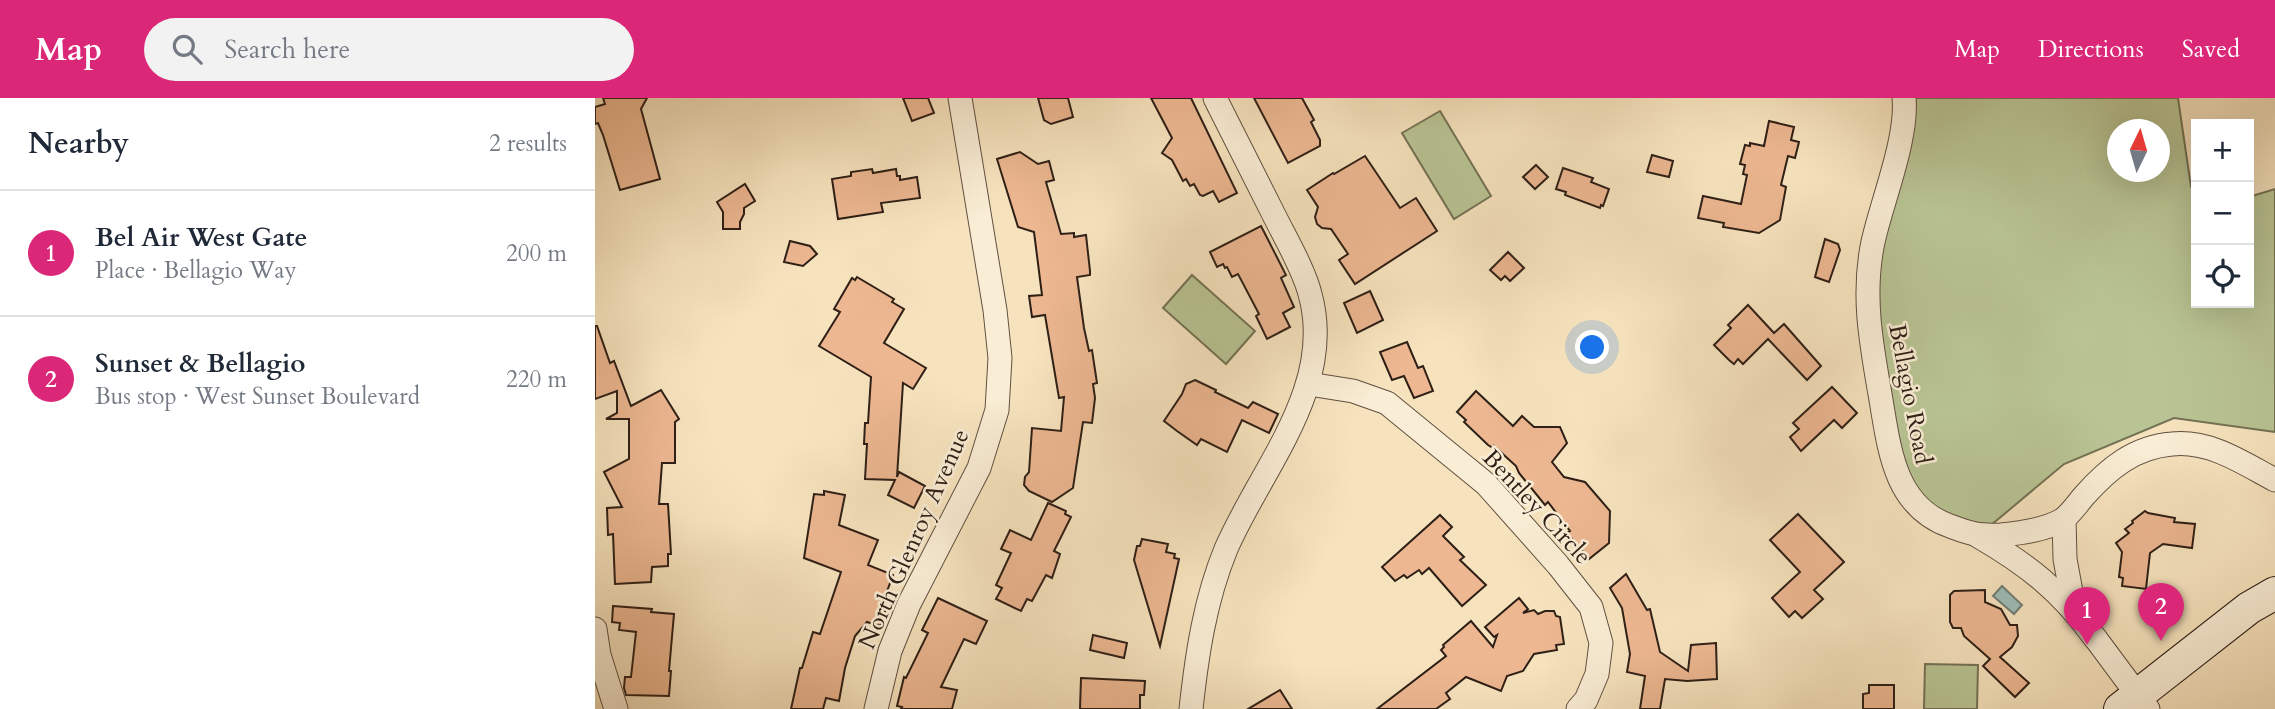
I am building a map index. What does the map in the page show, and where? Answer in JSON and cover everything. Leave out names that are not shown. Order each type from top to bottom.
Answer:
[{"type":"main road","points":[[2135,704],[2249,608],[2275,593]]},
{"type":"street","name":"North Glenroy Avenue","points":[[876,709],[890,650],[904,616],[979,468],[997,410],[1000,358],[995,310],[960,98]]},
{"type":"street","points":[[1191,709],[1196,661],[1214,584],[1227,548],[1309,384],[1316,332],[1310,293],[1215,98]]},
{"type":"street","name":"Bellagio Road","points":[[1903,98],[1905,121],[1873,243],[1868,305],[1889,449],[1895,469],[1911,500],[1937,522],[1978,536],[2037,530],[2064,519],[2099,478],[2117,464],[2139,452],[2173,443],[2215,449],[2275,480]]},
{"type":"street","name":"Bentley Circle","points":[[1309,384],[1353,391],[1387,402],[1486,484],[1558,565],[1591,607],[1601,643],[1597,674],[1586,700],[1578,709]]},
{"type":"street","points":[[2064,519],[2065,559],[2074,608]]},
{"type":"street","points":[[1978,536],[2012,556],[2074,608],[2135,704]]},
{"type":"street","points":[[595,629],[616,709]]},
{"type":"green space","points":[[1904,98],[2178,98],[2191,187],[2191,308],[2254,308],[2254,195],[2275,189],[2275,432],[2174,418],[2064,464],[1978,536],[1911,500],[1870,336]]},
{"type":"green space","points":[[1440,111],[1491,196],[1454,219],[1402,133]]},
{"type":"green space","points":[[1192,275],[1255,331],[1226,364],[1163,308]]},
{"type":"green space","points":[[1925,664],[1978,665],[1977,709],[1924,709]]},
{"type":"water","points":[[2002,586],[2022,605],[2014,614],[1993,596]]},
{"type":"building","points":[[603,98],[647,98],[641,109],[660,179],[620,190],[603,135],[598,123],[595,124],[595,107],[605,104]]},
{"type":"building","points":[[903,98],[928,98],[934,113],[912,121]]},
{"type":"building","points":[[1038,98],[1068,98],[1073,117],[1051,124],[1044,120]]},
{"type":"building","points":[[1151,98],[1191,98],[1237,193],[1219,202],[1213,191],[1200,195],[1194,184],[1190,186],[1186,179],[1183,181],[1172,160],[1162,153],[1172,138]]},
{"type":"building","points":[[1254,98],[1302,98],[1314,120],[1311,122],[1320,140],[1320,146],[1288,163]]},
{"type":"building","points":[[1769,121],[1794,127],[1791,140],[1799,142],[1795,158],[1788,156],[1781,185],[1786,187],[1780,220],[1759,233],[1723,227],[1724,223],[1698,218],[1703,196],[1741,204],[1747,175],[1743,174],[1745,165],[1740,164],[1745,145],[1750,146],[1750,143],[1764,146]]},
{"type":"building","points":[[1020,152],[1038,164],[1049,161],[1054,180],[1046,182],[1061,234],[1074,233],[1074,237],[1086,235],[1090,271],[1090,275],[1077,277],[1084,328],[1089,351],[1092,350],[1097,383],[1093,384],[1095,398],[1092,423],[1083,422],[1073,488],[1052,502],[1029,491],[1024,485],[1029,472],[1032,428],[1061,431],[1064,397],[1059,398],[1045,315],[1032,317],[1029,296],[1042,295],[1034,232],[1018,227],[997,159]]},
{"type":"building","points":[[1652,155],[1673,161],[1669,177],[1647,172]]},
{"type":"building","points":[[1365,156],[1400,208],[1416,198],[1437,231],[1355,284],[1339,260],[1348,254],[1331,229],[1317,224],[1315,217],[1318,207],[1307,190]]},
{"type":"building","points":[[1536,165],[1548,177],[1535,189],[1523,177]]},
{"type":"building","points":[[1563,168],[1593,178],[1591,182],[1609,189],[1603,206],[1600,208],[1556,189]]},
{"type":"building","points":[[872,169],[873,173],[896,169],[900,180],[917,177],[920,198],[881,203],[883,212],[838,219],[832,179],[851,176],[851,172]]},
{"type":"building","points":[[745,184],[755,201],[744,208],[740,229],[723,229],[723,212],[717,202]]},
{"type":"building","points":[[1261,226],[1286,275],[1281,278],[1294,307],[1283,313],[1290,327],[1267,339],[1256,316],[1259,314],[1238,274],[1232,277],[1223,264],[1217,267],[1210,252]]},
{"type":"building","points":[[1825,239],[1838,244],[1840,250],[1829,282],[1815,277]]},
{"type":"building","points":[[790,241],[810,246],[817,254],[803,266],[784,262]]},
{"type":"building","points":[[1508,252],[1524,268],[1510,281],[1505,276],[1501,280],[1490,270]]},
{"type":"building","points":[[857,277],[894,299],[892,302],[904,309],[884,343],[926,368],[913,389],[903,383],[897,477],[899,472],[925,486],[914,508],[888,495],[895,480],[865,479],[865,423],[868,423],[871,377],[819,346],[840,312],[834,309],[852,278],[855,280]]},
{"type":"building","points":[[1370,291],[1383,320],[1357,333],[1344,303]]},
{"type":"building","points":[[1748,305],[1774,333],[1784,324],[1821,366],[1807,380],[1768,339],[1743,364],[1738,359],[1734,364],[1714,345],[1731,328],[1728,325]]},
{"type":"building","points":[[595,326],[610,363],[614,361],[631,406],[661,390],[679,419],[675,422],[675,463],[662,463],[659,504],[668,504],[671,554],[668,554],[668,566],[652,567],[651,582],[615,584],[613,534],[608,535],[607,508],[622,507],[604,472],[629,459],[629,419],[606,419],[617,413],[617,391],[595,399]]},
{"type":"building","points":[[1407,342],[1418,368],[1423,366],[1433,391],[1414,398],[1404,376],[1392,380],[1380,352]]},
{"type":"building","points":[[1195,380],[1248,408],[1253,402],[1278,414],[1269,433],[1242,420],[1227,452],[1201,439],[1197,445],[1177,431],[1164,421],[1186,384]]},
{"type":"building","points":[[1832,387],[1857,413],[1842,428],[1834,420],[1801,451],[1790,437],[1799,429],[1793,423]]},
{"type":"building","points":[[1476,391],[1513,426],[1522,416],[1534,427],[1560,427],[1567,443],[1552,462],[1564,477],[1585,482],[1610,511],[1609,543],[1589,559],[1567,533],[1570,531],[1548,502],[1545,505],[1516,466],[1494,446],[1493,448],[1488,445],[1457,412]]},
{"type":"building","points":[[824,491],[845,495],[839,525],[878,540],[868,565],[893,575],[882,605],[887,606],[880,626],[867,622],[855,636],[839,701],[826,698],[823,709],[791,709],[800,668],[813,632],[820,634],[841,572],[804,558],[814,494],[824,495]]},
{"type":"building","points":[[1048,503],[1066,511],[1065,514],[1071,517],[1054,551],[1060,554],[1052,578],[1046,575],[1032,601],[1027,599],[1021,611],[996,599],[1002,588],[996,585],[1011,553],[1001,549],[1010,530],[1031,540]]},
{"type":"building","points":[[2145,511],[2175,518],[2174,522],[2195,524],[2192,548],[2163,544],[2150,553],[2146,589],[2122,586],[2123,578],[2119,577],[2122,552],[2116,543],[2129,533],[2125,529],[2132,521]]},
{"type":"building","points":[[1798,514],[1844,562],[1814,590],[1823,599],[1802,618],[1795,611],[1789,617],[1772,598],[1800,572],[1770,540]]},
{"type":"building","points":[[1440,515],[1452,527],[1443,536],[1464,557],[1460,560],[1486,585],[1462,606],[1429,568],[1422,574],[1419,570],[1407,578],[1404,575],[1395,581],[1382,567]]},
{"type":"building","points":[[1142,539],[1168,544],[1166,552],[1175,554],[1174,558],[1179,559],[1160,646],[1134,560],[1137,546],[1140,546]]},
{"type":"building","points":[[1626,574],[1647,610],[1650,609],[1660,652],[1688,671],[1691,645],[1716,643],[1717,679],[1665,679],[1660,709],[1640,709],[1645,676],[1627,672],[1630,654],[1622,608],[1610,588]]},
{"type":"building","points":[[1985,590],[1985,602],[2001,609],[2010,625],[2017,625],[2018,636],[2012,647],[2000,657],[2029,683],[2015,697],[1983,666],[1990,659],[1964,636],[1961,628],[1953,628],[1950,622],[1950,595],[1954,591]]},
{"type":"building","points":[[938,598],[987,621],[976,644],[964,639],[941,687],[957,690],[952,709],[901,709],[902,707],[897,706],[904,677],[906,678],[928,633],[922,630]]},
{"type":"building","points":[[1519,598],[1528,609],[1523,613],[1534,610],[1538,614],[1554,611],[1556,616],[1560,617],[1564,644],[1556,645],[1557,650],[1534,654],[1523,671],[1507,676],[1501,691],[1466,677],[1446,693],[1450,699],[1436,709],[1377,709],[1446,656],[1441,650],[1443,645],[1471,621],[1493,647],[1497,635],[1494,637],[1485,627]]},
{"type":"building","points":[[613,606],[674,614],[669,696],[626,695],[625,677],[631,677],[636,632],[619,630],[620,623],[612,622]]},
{"type":"building","points":[[1093,635],[1127,643],[1124,658],[1090,650]]},
{"type":"building","points":[[1081,678],[1145,681],[1144,695],[1140,695],[1140,709],[1080,709]]},
{"type":"building","points":[[1869,685],[1894,685],[1894,709],[1863,709],[1863,694],[1869,693]]},
{"type":"building","points":[[1280,690],[1292,709],[1248,709]]},
{"type":"place","name":"Sunset & Bellagio","points":[[2161,641]]},
{"type":"place","name":"Bel Air West Gate","points":[[2087,645]]}]
